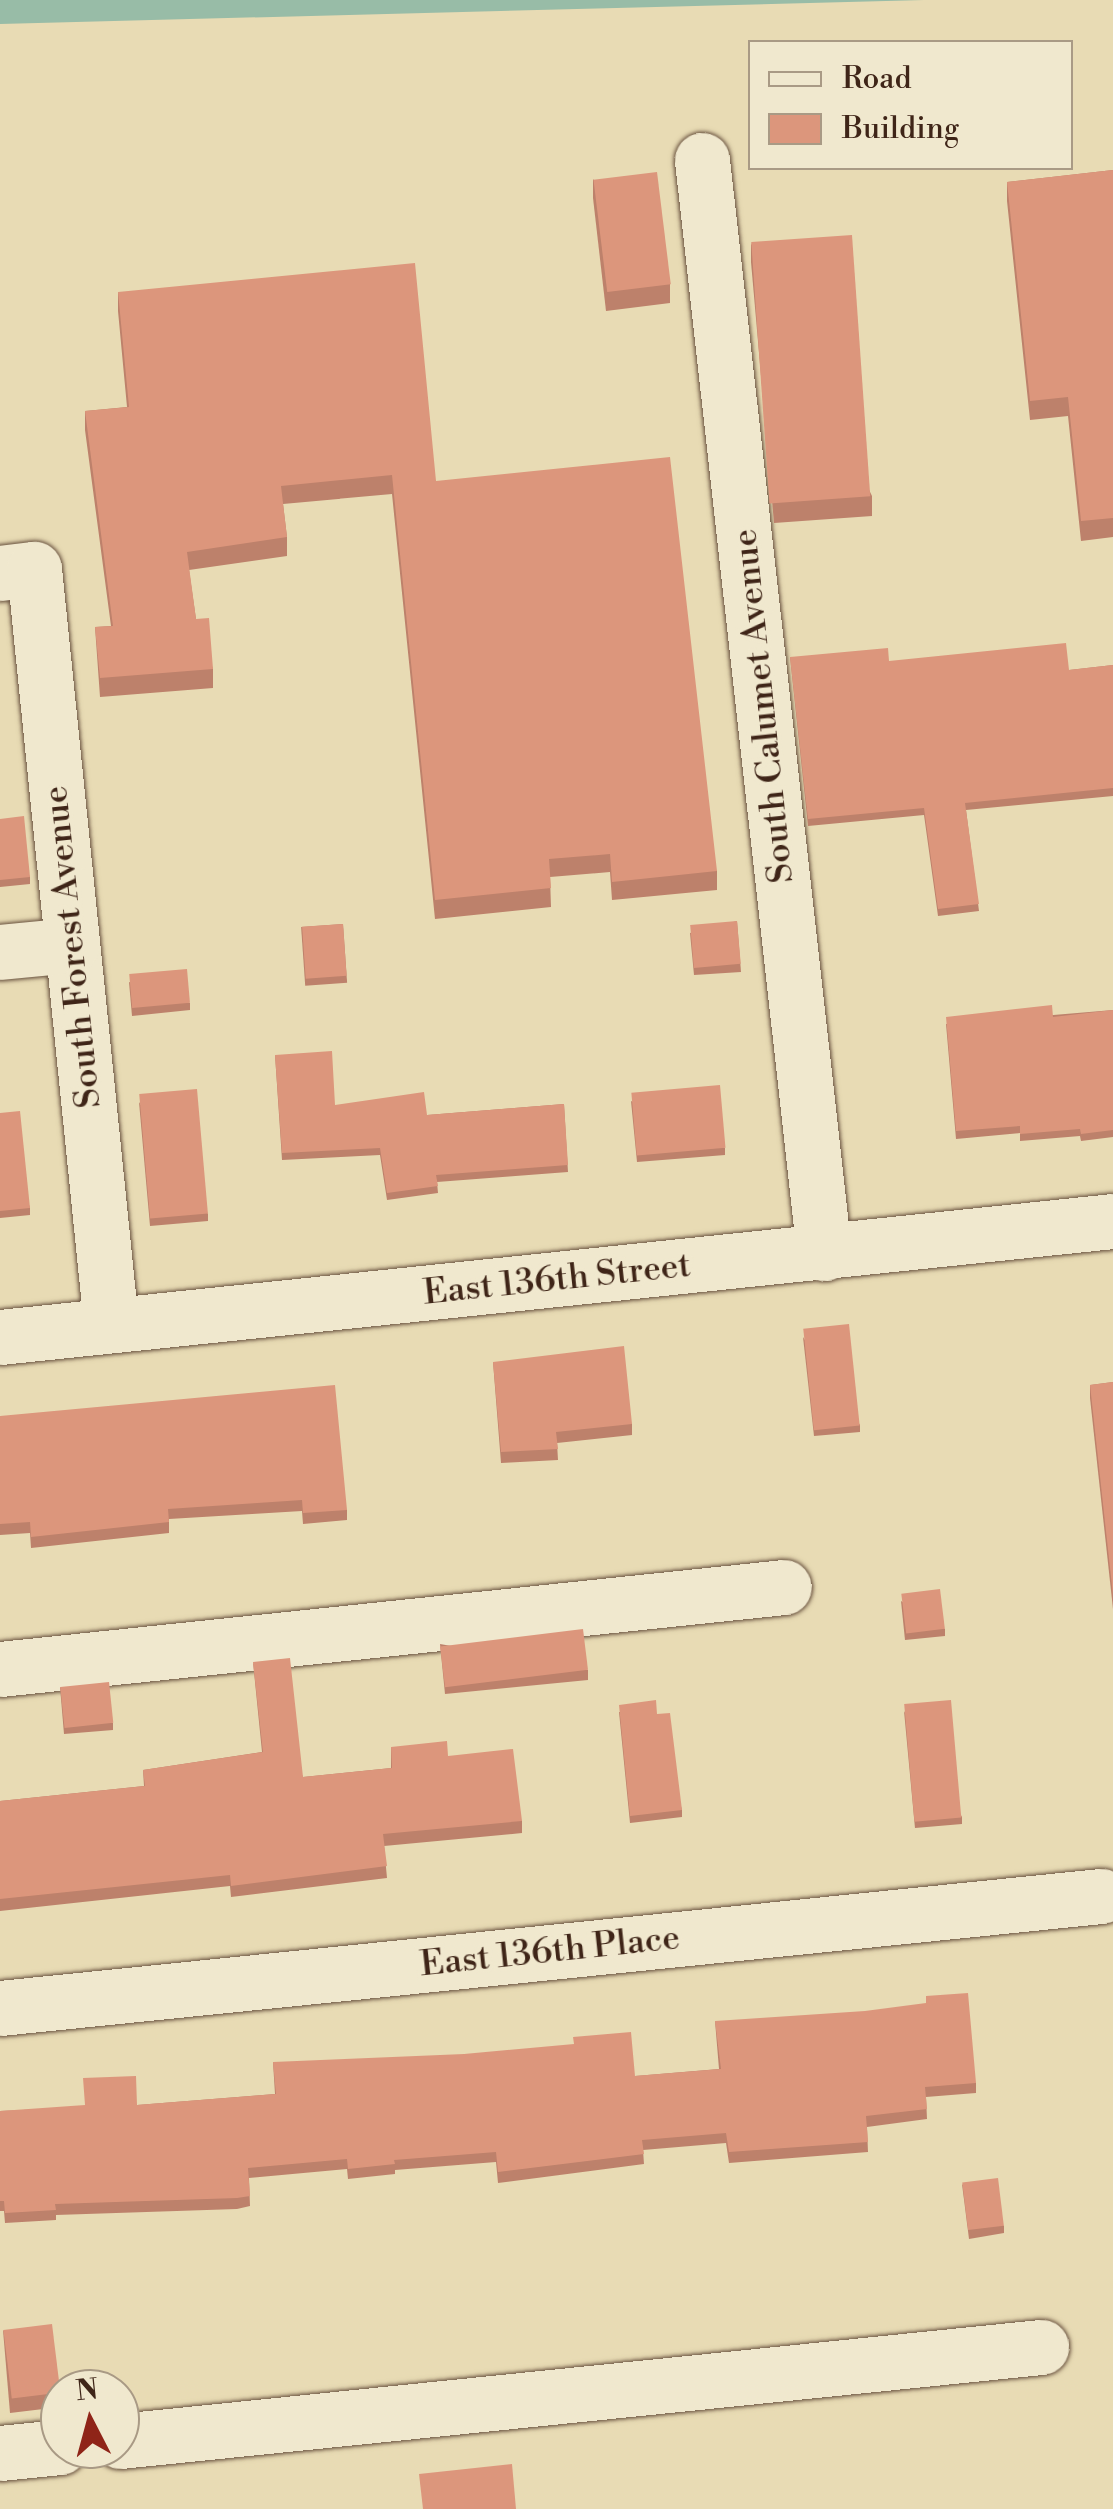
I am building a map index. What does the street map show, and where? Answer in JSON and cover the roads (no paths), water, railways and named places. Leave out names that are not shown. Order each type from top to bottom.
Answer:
[{"type":"street","name":"South Calumet Avenue","points":[[702,160],[824,1252]]},
{"type":"street","name":"South Forest Avenue","points":[[17,571],[72,945],[111,1325]]},
{"type":"street","points":[[0,952],[72,945]]},
{"type":"street","name":"East 136th Street","points":[[0,1337],[1113,1220]]},
{"type":"street","points":[[0,1669],[784,1588]]},
{"type":"street","name":"East 136th Place","points":[[0,2008],[1101,1896]]},
{"type":"street","points":[[140,2439],[1041,2347]]},
{"type":"street","points":[[0,2453],[40,2449]]}]
